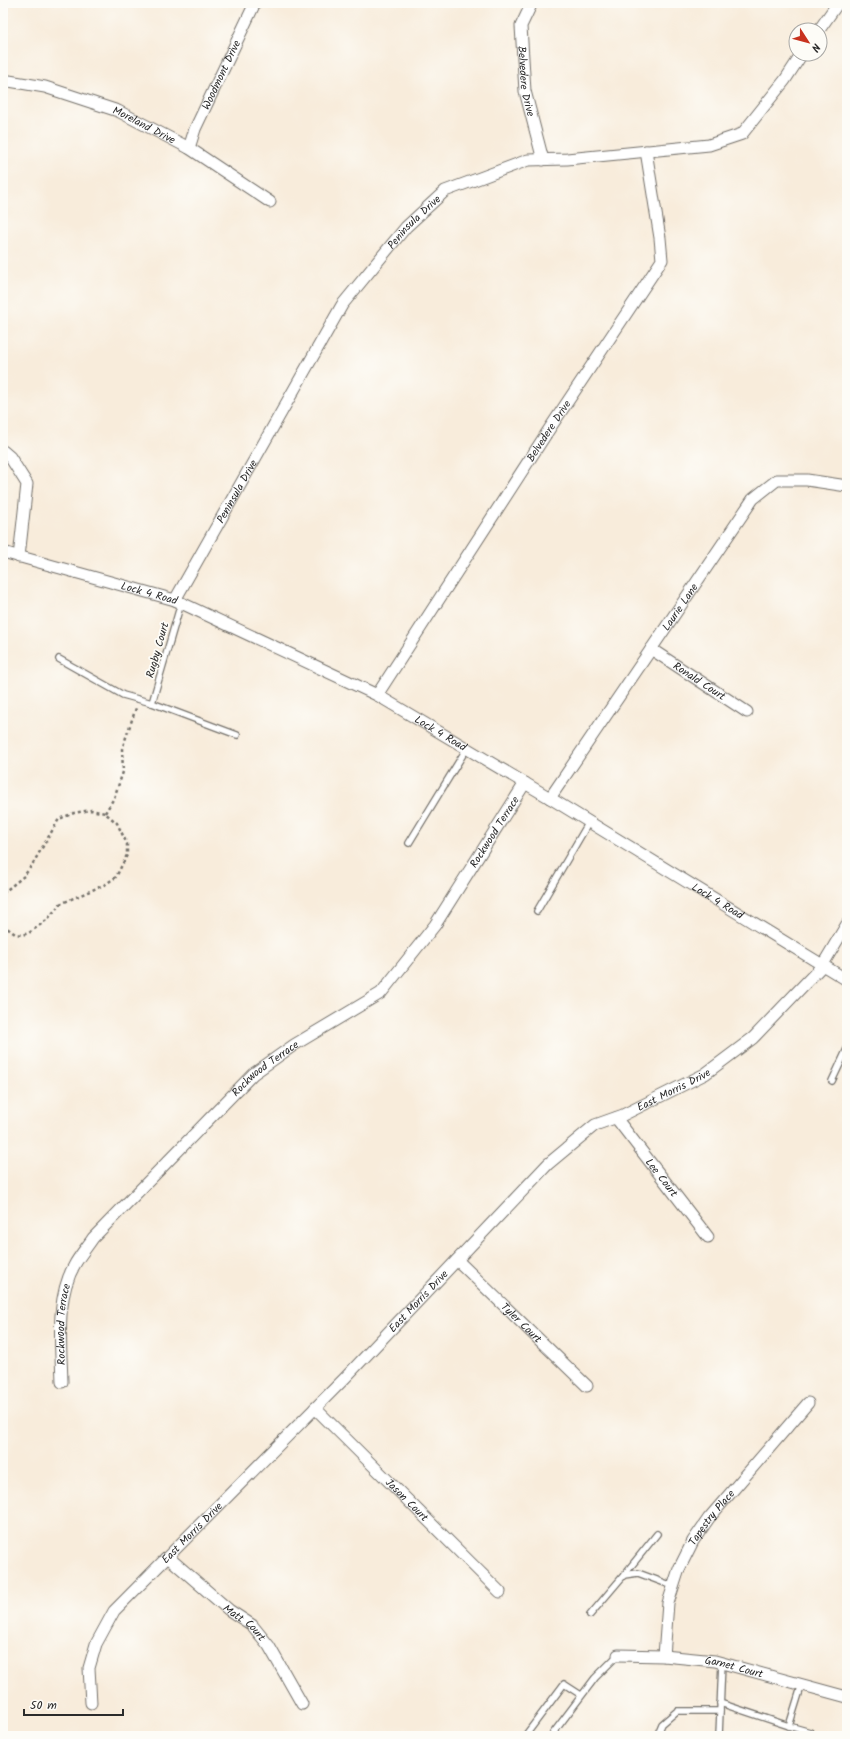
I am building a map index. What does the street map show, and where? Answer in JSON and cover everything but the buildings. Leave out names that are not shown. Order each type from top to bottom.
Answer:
[{"type":"street","name":"Woodmont Drive","points":[[189,148],[195,129],[255,3]]},
{"type":"street","name":"Belvedere Drive","points":[[532,3],[521,26],[525,91],[543,160]]},
{"type":"street","points":[[825,22],[838,3]]},
{"type":"street","name":"Peninsula Drive","points":[[178,602],[342,305],[406,227],[445,191],[528,160],[567,159],[709,145],[742,134],[785,80],[797,62]]},
{"type":"street","name":"Moreland Drive","points":[[3,80],[46,87],[118,111],[189,148],[270,202]]},
{"type":"street","name":"Belvedere Drive","points":[[377,695],[550,428],[662,260],[660,238],[646,151]]},
{"type":"street","points":[[3,451],[10,457],[27,484],[19,557]]},
{"type":"street","name":"Laurie Lane","points":[[550,798],[753,499],[777,480],[807,480],[847,486]]},
{"type":"street","name":"Lock 4 Road","points":[[3,552],[178,602],[377,695],[550,798],[847,980]]},
{"type":"street","name":"Ronald Court","points":[[651,649],[747,712]]},
{"type":"street","name":"Rockwood Terrace","points":[[62,1382],[61,1316],[66,1286],[74,1264],[93,1238],[253,1074],[294,1045],[381,994],[435,925],[525,783]]},
{"type":"street","name":"East Morris Drive","points":[[91,1703],[89,1668],[96,1644],[114,1611],[315,1408],[548,1164],[595,1125],[616,1118],[705,1074],[753,1038],[822,966],[847,924]]},
{"type":"street","name":"Lee Court","points":[[616,1118],[708,1237]]},
{"type":"street","name":"Tyler Court","points":[[457,1260],[587,1386]]},
{"type":"street","name":"Tapestry Place","points":[[664,1656],[668,1603],[679,1569],[693,1541],[709,1518],[808,1403]]},
{"type":"street","name":"Jason Court","points":[[315,1408],[500,1592]]},
{"type":"street","name":"Matt Court","points":[[168,1557],[229,1610],[252,1625],[269,1646],[302,1704]]},
{"type":"street","name":"Garnet Court","points":[[618,1655],[664,1656],[722,1662],[847,1697]]},
{"type":"lane","name":"Rugby Court","points":[[152,703],[178,602]]},
{"type":"lane","points":[[59,660],[123,695],[152,703],[237,735]]},
{"type":"lane","points":[[409,843],[467,748]]},
{"type":"lane","points":[[537,911],[589,822]]},
{"type":"lane","points":[[832,1080],[847,1049]]},
{"type":"lane","points":[[590,1615],[656,1534]]},
{"type":"lane","points":[[624,1575],[638,1573],[673,1586]]},
{"type":"lane","points":[[551,1736],[595,1678],[618,1655]]},
{"type":"lane","points":[[719,1736],[722,1662]]},
{"type":"lane","points":[[525,1736],[564,1684],[581,1695]]},
{"type":"lane","points":[[789,1726],[802,1684]]},
{"type":"lane","points":[[720,1702],[810,1732],[809,1736]]},
{"type":"lane","points":[[657,1736],[662,1724],[677,1711],[720,1711]]},
{"type":"path","points":[[105,813],[114,798],[123,772],[122,749],[139,700]]},
{"type":"path","points":[[3,893],[24,876],[59,819],[74,813],[91,810],[105,813],[117,823],[127,844],[127,855],[116,877],[106,884],[60,904],[48,919],[29,933],[22,935],[15,934],[3,925]]}]
